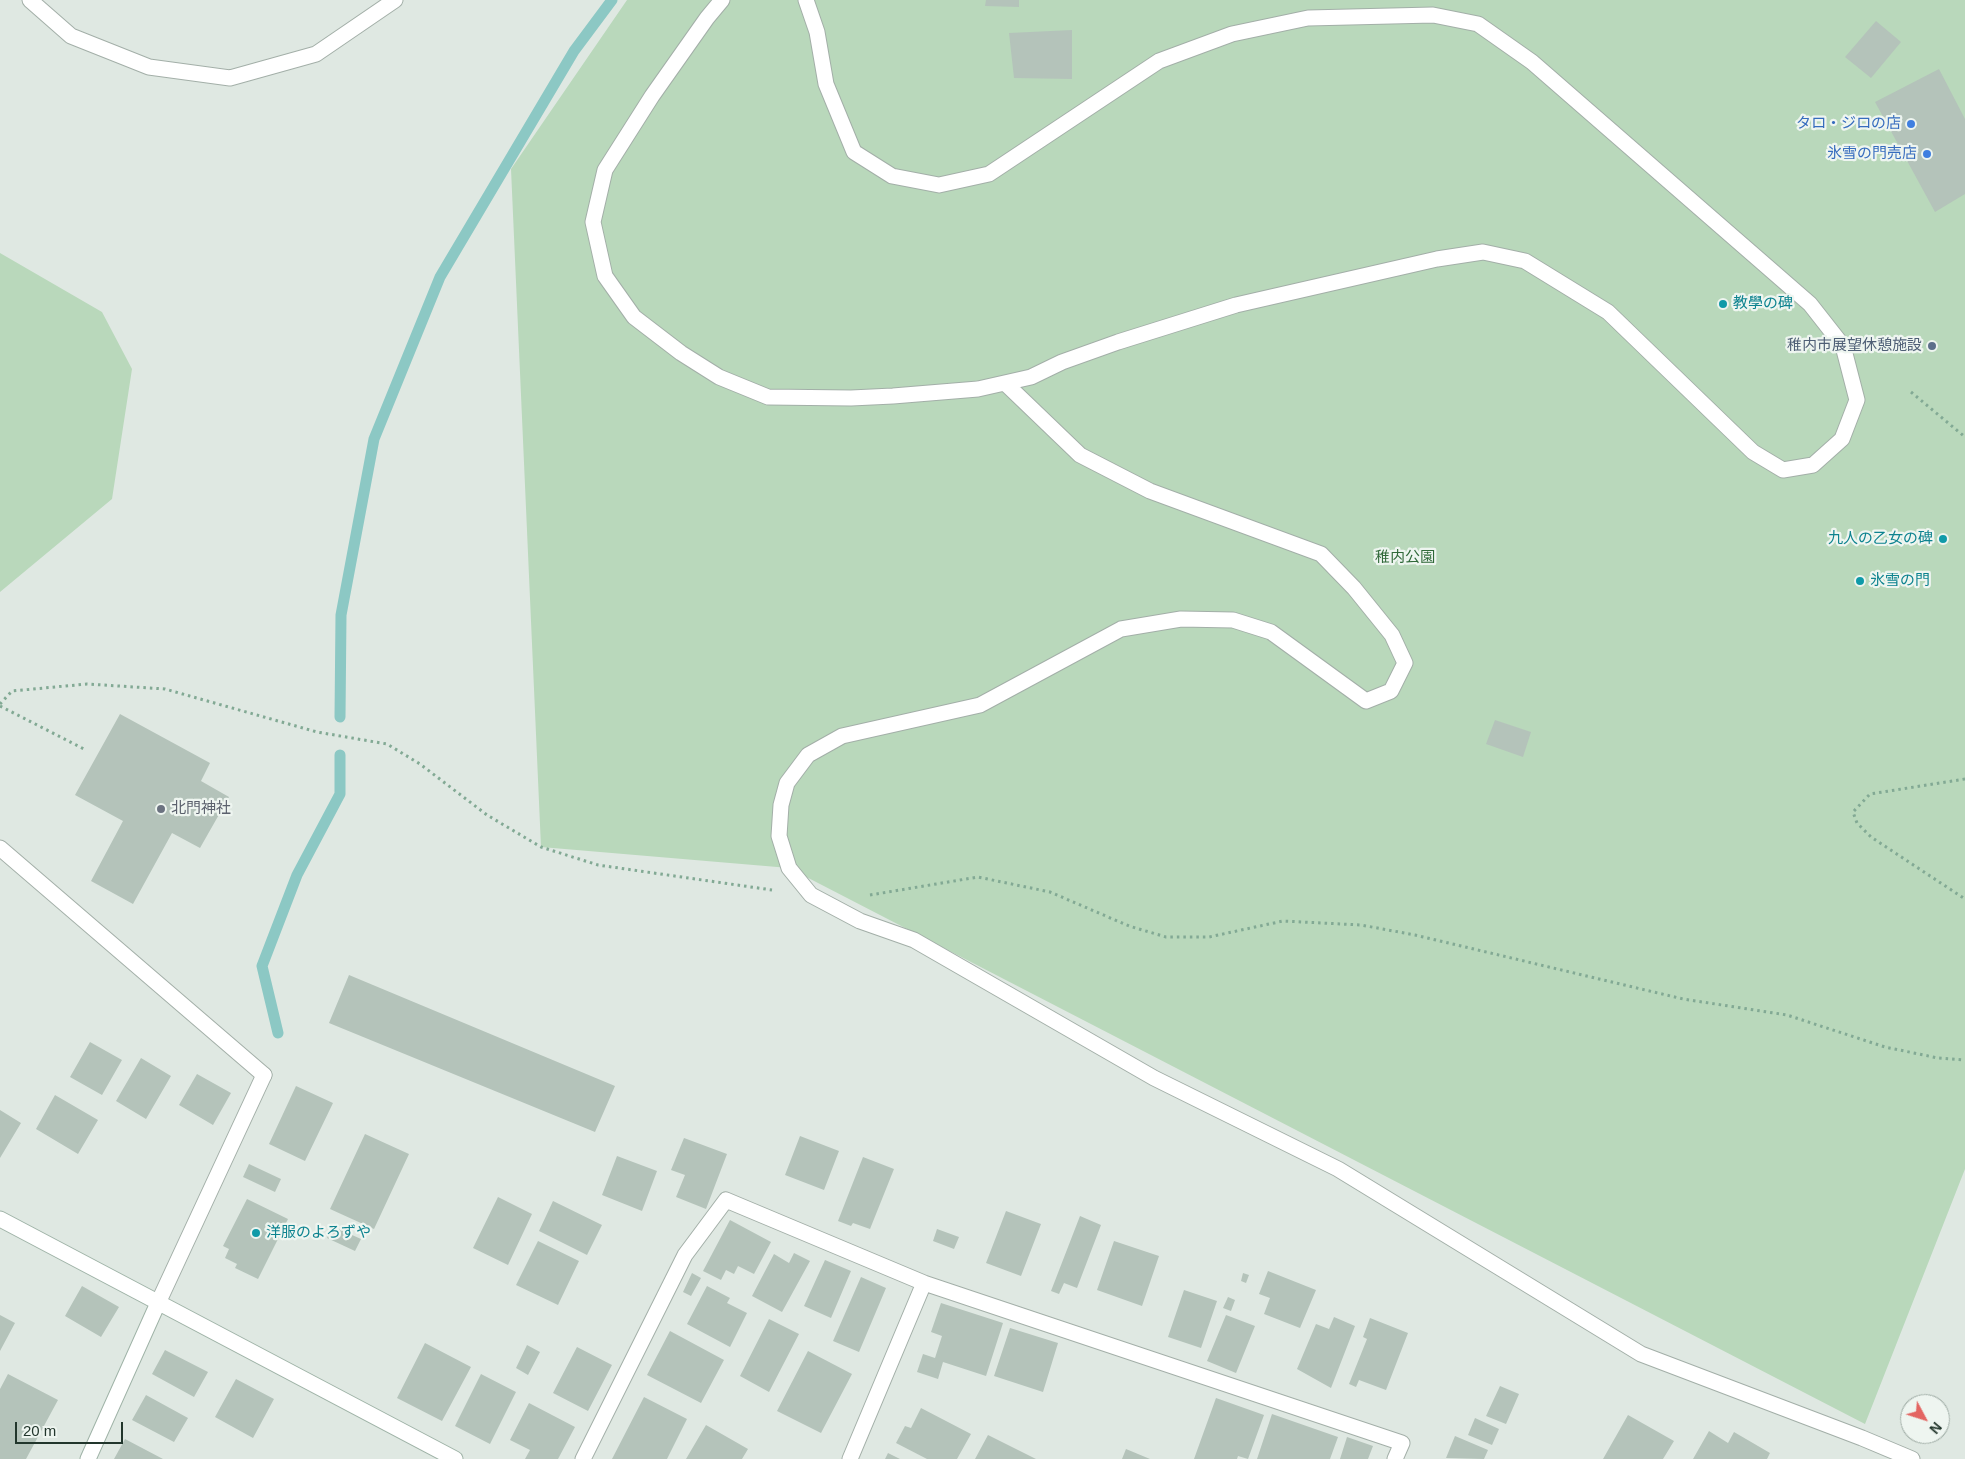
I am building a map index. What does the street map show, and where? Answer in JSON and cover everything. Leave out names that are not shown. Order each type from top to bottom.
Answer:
[{"type":"street","points":[[30,0],[71,36],[150,67],[230,78],[316,54],[395,0]]},
{"type":"street","points":[[722,0],[707,18],[652,96],[605,170],[593,222],[606,276],[634,317],[681,353],[719,377],[768,397],[851,398],[978,389],[1031,377],[1062,362],[1118,342],[1236,305],[1390,270],[1483,252],[1525,261],[1608,312],[1753,452],[1783,470],[1813,465],[1842,439],[1857,400],[1843,346],[1810,304],[1532,62],[1478,24],[1433,15],[1308,18],[1232,34],[1159,61],[989,174],[939,184],[892,176],[854,152],[826,84],[817,32],[806,0]]},
{"type":"street","points":[[1005,383],[1080,455],[1150,491],[1321,554],[1354,588],[1392,635],[1405,663],[1391,691],[1366,701],[1271,632],[1233,620],[1181,619],[1121,629],[980,705],[842,736],[808,755],[787,783],[781,805],[779,836],[789,868],[811,895],[860,920],[914,940],[1154,1078],[1338,1169],[1641,1354],[1862,1438],[1912,1459]]},
{"type":"street","points":[[0,848],[264,1075],[88,1459]]},
{"type":"street","points":[[583,1459],[685,1255],[726,1200],[924,1283],[1402,1444],[1395,1459]]},
{"type":"street","points":[[0,1219],[455,1459]]},
{"type":"street","points":[[850,1459],[924,1283]]},
{"type":"path","points":[[1911,392],[1965,437]]},
{"type":"path","points":[[84,749],[0,705],[12,690],[87,684],[165,689],[317,732],[387,744],[420,764],[487,815],[541,847],[598,865],[811,895]]},
{"type":"path","points":[[1965,779],[1870,794],[1853,812],[1857,823],[1870,837],[1965,899]]},
{"type":"path","points":[[866,896],[978,877],[1050,892],[1128,926],[1166,937],[1209,937],[1283,921],[1361,925],[1415,935],[1683,999],[1787,1015],[1885,1047],[1938,1058],[1965,1060]]},
{"type":"green space","name":"稚内公園","points":[[627,0],[1965,0],[1965,1169],[1865,1424],[789,868],[541,847],[511,169]]},
{"type":"green space","points":[[0,253],[102,312],[132,369],[112,499],[0,592]]},
{"type":"building","points":[[986,0],[1019,0],[1019,7],[985,6]]},
{"type":"building","points":[[1876,21],[1901,42],[1871,78],[1845,57]]},
{"type":"building","points":[[1072,30],[1072,79],[1014,78],[1009,33]]},
{"type":"building","points":[[1939,69],[1965,119],[1965,194],[1935,212],[1875,102]]},
{"type":"building","name":"北門神社","points":[[120,714],[210,763],[201,781],[229,797],[200,848],[172,833],[133,904],[91,881],[123,821],[75,795]]},
{"type":"building","points":[[1495,720],[1531,732],[1523,757],[1486,744]]},
{"type":"building","points":[[349,975],[615,1086],[595,1132],[329,1023]]},
{"type":"building","points":[[90,1042],[122,1060],[102,1095],[70,1077]]},
{"type":"building","points":[[141,1058],[171,1076],[146,1119],[116,1101]]},
{"type":"building","points":[[197,1074],[231,1093],[213,1125],[179,1105]]},
{"type":"building","points":[[296,1086],[333,1103],[305,1161],[269,1144]]},
{"type":"building","points":[[55,1095],[98,1120],[78,1154],[36,1129]]},
{"type":"building","points":[[0,1110],[21,1123],[0,1158]]},
{"type":"building","points":[[365,1134],[409,1154],[374,1229],[330,1209]]},
{"type":"building","points":[[800,1136],[839,1151],[824,1190],[785,1175]]},
{"type":"building","points":[[684,1138],[727,1154],[706,1209],[676,1197],[685,1175],[671,1170]]},
{"type":"building","points":[[617,1156],[657,1171],[642,1211],[602,1195]]},
{"type":"building","points":[[863,1157],[894,1169],[870,1229],[853,1223],[851,1226],[838,1221]]},
{"type":"building","points":[[249,1164],[281,1179],[275,1192],[243,1177]]},
{"type":"building","points":[[498,1197],[532,1214],[508,1265],[473,1248]]},
{"type":"building","name":"洋服のよろずや","points":[[247,1199],[288,1219],[258,1279],[235,1268],[237,1264],[225,1258],[229,1249],[223,1246]]},
{"type":"building","points":[[553,1201],[602,1225],[587,1255],[539,1231]]},
{"type":"building","points":[[1006,1211],[1041,1224],[1021,1276],[986,1263]]},
{"type":"building","points":[[1080,1216],[1101,1225],[1077,1288],[1064,1283],[1059,1294],[1051,1291]]},
{"type":"building","points":[[730,1220],[771,1242],[754,1274],[738,1266],[734,1274],[726,1270],[721,1280],[703,1271]]},
{"type":"building","points":[[332,1226],[361,1239],[355,1251],[327,1238]]},
{"type":"building","points":[[937,1229],[959,1237],[954,1249],[933,1241]]},
{"type":"building","points":[[538,1241],[579,1261],[558,1305],[516,1285]]},
{"type":"building","points":[[1114,1241],[1159,1256],[1142,1306],[1097,1290]]},
{"type":"building","points":[[794,1253],[810,1261],[782,1312],[752,1296],[774,1254],[789,1263]]},
{"type":"building","points":[[825,1260],[851,1271],[831,1318],[804,1306]]},
{"type":"building","points":[[1268,1271],[1316,1290],[1300,1328],[1264,1314],[1270,1298],[1259,1294]]},
{"type":"building","points":[[692,1273],[701,1278],[691,1296],[683,1292]]},
{"type":"building","points":[[1243,1273],[1249,1275],[1246,1283],[1241,1281]]},
{"type":"building","points":[[861,1277],[886,1288],[859,1352],[833,1341]]},
{"type":"building","points":[[82,1286],[119,1307],[101,1337],[65,1316]]},
{"type":"building","points":[[707,1286],[730,1298],[727,1303],[747,1313],[730,1347],[687,1324]]},
{"type":"building","points":[[1184,1290],[1217,1301],[1201,1348],[1168,1337]]},
{"type":"building","points":[[1228,1297],[1235,1300],[1231,1311],[1223,1308]]},
{"type":"building","points":[[941,1303],[1003,1323],[986,1376],[943,1362],[938,1379],[917,1372],[923,1354],[935,1358],[942,1336],[931,1332]]},
{"type":"building","points":[[0,1315],[15,1323],[0,1351]]},
{"type":"building","points":[[1226,1315],[1255,1326],[1236,1373],[1207,1361]]},
{"type":"building","points":[[1334,1317],[1355,1326],[1331,1388],[1297,1369],[1316,1324],[1329,1329]]},
{"type":"building","points":[[1370,1318],[1408,1333],[1386,1390],[1359,1380],[1356,1387],[1349,1384],[1367,1339],[1363,1337]]},
{"type":"building","points":[[769,1319],[799,1334],[769,1392],[740,1376]]},
{"type":"building","points":[[1010,1328],[1058,1343],[1043,1392],[994,1376]]},
{"type":"building","points":[[670,1331],[724,1360],[701,1403],[647,1375]]},
{"type":"building","points":[[425,1343],[471,1367],[442,1421],[397,1398]]},
{"type":"building","points":[[527,1345],[540,1352],[528,1375],[516,1368]]},
{"type":"building","points":[[577,1347],[612,1365],[588,1411],[553,1393]]},
{"type":"building","points":[[165,1350],[208,1372],[194,1397],[152,1374]]},
{"type":"building","points":[[808,1351],[852,1374],[821,1433],[777,1411]]},
{"type":"building","points":[[8,1374],[58,1400],[26,1459],[0,1459],[0,1389]]},
{"type":"building","points":[[481,1374],[516,1392],[490,1444],[455,1426]]},
{"type":"building","points":[[236,1379],[274,1399],[253,1438],[215,1417]]},
{"type":"building","points":[[1500,1386],[1519,1394],[1506,1424],[1486,1416]]},
{"type":"building","points":[[146,1395],[188,1418],[174,1442],[132,1420]]},
{"type":"building","points":[[644,1397],[687,1419],[667,1459],[612,1459]]},
{"type":"building","points":[[1216,1398],[1264,1415],[1248,1459],[1238,1456],[1237,1459],[1194,1459]]},
{"type":"building","points":[[529,1403],[575,1427],[558,1459],[525,1459],[530,1450],[510,1440]]},
{"type":"building","points":[[921,1408],[971,1434],[957,1459],[927,1459],[896,1443],[905,1426],[911,1428]]},
{"type":"building","points":[[1272,1414],[1338,1437],[1330,1459],[1257,1459]]},
{"type":"building","points":[[1628,1415],[1674,1441],[1663,1459],[1603,1459]]},
{"type":"building","points":[[1475,1418],[1499,1429],[1492,1445],[1468,1435]]},
{"type":"building","points":[[706,1425],[748,1449],[742,1459],[686,1459]]},
{"type":"building","points":[[1709,1431],[1728,1443],[1734,1432],[1770,1453],[1767,1459],[1693,1459]]},
{"type":"building","points":[[988,1435],[1036,1459],[975,1459]]},
{"type":"building","points":[[1455,1436],[1488,1450],[1484,1459],[1446,1458]]},
{"type":"building","points":[[1347,1437],[1373,1446],[1368,1459],[1340,1459]]},
{"type":"building","points":[[125,1439],[163,1459],[114,1459]]},
{"type":"building","points":[[1126,1449],[1150,1459],[1122,1459]]},
{"type":"building","points":[[888,1453],[900,1459],[885,1459]]},
{"type":"waterway","points":[[340,717],[341,615],[374,439],[440,277],[574,51],[612,0]]},
{"type":"waterway","points":[[278,1033],[262,966],[297,875],[340,794],[340,755]]},
{"type":"place","name":"タロ・ジロの店","points":[[1911,124]]},
{"type":"place","name":"氷雪の門売店","points":[[1927,154]]},
{"type":"place","name":"教學の碑","points":[[1723,304]]},
{"type":"place","name":"稚内市展望休憩施設","points":[[1932,346]]},
{"type":"place","name":"九人の乙女の碑","points":[[1943,539]]},
{"type":"place","name":"氷雪の門","points":[[1860,581]]},
{"type":"place","name":"北門神社","points":[[161,809]]},
{"type":"place","name":"洋服のよろずや","points":[[256,1233]]}]
